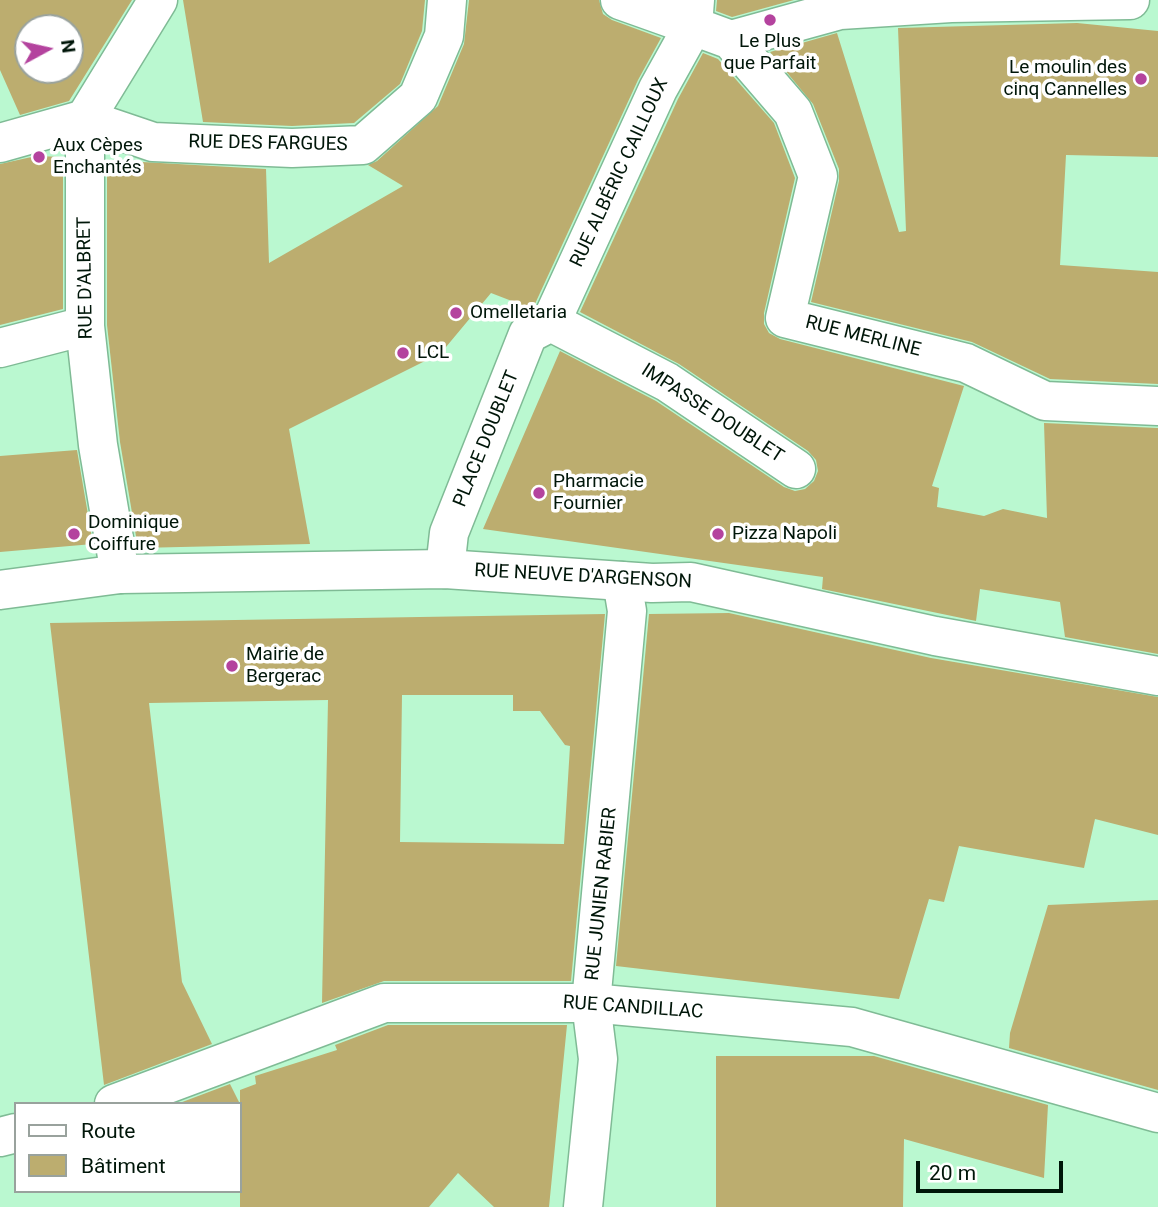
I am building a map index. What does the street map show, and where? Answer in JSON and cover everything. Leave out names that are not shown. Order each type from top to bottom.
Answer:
[{"type":"street","points":[[1,141],[85,119],[158,0]]},
{"type":"street","name":"RUE DES FARGUES","points":[[85,119],[153,142],[292,148],[363,145],[418,97],[444,36],[447,0]]},
{"type":"street","points":[[620,0],[694,13],[731,40],[838,5],[1130,0]]},
{"type":"street","name":"RUE ALBÉRIC CAILLOUX","points":[[551,322],[694,13]]},
{"type":"street","name":"RUE MERLINE","points":[[731,40],[793,112],[818,176],[785,318],[966,362],[1045,401],[1158,406]]},
{"type":"street","name":"RUE D'ALBRET","points":[[85,119],[85,326],[98,445],[120,574]]},
{"type":"street","name":"IMPASSE DOUBLET","points":[[551,322],[667,382],[796,469]]},
{"type":"street","name":"PLACE DOUBLET","points":[[445,569],[449,533],[528,334],[551,322]]},
{"type":"street","points":[[0,348],[85,326]]},
{"type":"street","name":"RUE NEUVE D'ARGENSON","points":[[0,590],[120,574],[445,569],[622,581],[691,582],[935,636],[1158,677]]},
{"type":"street","name":"RUE JUNIEN RABIER","points":[[583,1207],[598,1059],[591,1003],[627,611],[622,581]]},
{"type":"street","name":"RUE CANDILLAC","points":[[119,1102],[384,1003],[591,1003],[852,1027],[1158,1113]]},
{"type":"building","points":[[0,0],[132,0],[84,77],[84,14],[14,14],[14,84],[80,84],[69,101],[20,115],[0,70]]},
{"type":"building","points":[[183,0],[425,0],[422,31],[400,84],[354,123],[292,126],[203,122]]},
{"type":"building","points":[[469,0],[599,0],[603,14],[612,20],[661,38],[638,80],[534,306],[530,308],[491,293],[441,353],[289,429],[310,544],[138,548],[120,442],[107,325],[107,160],[266,169],[269,263],[403,186],[368,165],[377,161],[438,106],[464,44]]},
{"type":"building","points":[[717,0],[794,0],[732,17],[716,11]]},
{"type":"building","points":[[1077,23],[1158,31],[1158,157],[1066,155],[1060,265],[1158,272],[1158,384],[1050,379],[972,342],[811,302],[839,181],[839,169],[813,104],[770,52],[837,33],[899,232],[906,231],[898,28]]},
{"type":"building","points":[[703,53],[718,59],[774,123],[795,178],[764,313],[764,324],[769,333],[780,339],[964,386],[932,486],[939,488],[937,507],[984,516],[1003,509],[1047,518],[1044,423],[1158,428],[1158,654],[1065,637],[1060,602],[980,589],[976,621],[822,589],[823,577],[483,529],[560,351],[656,401],[784,487],[795,491],[805,489],[814,481],[818,471],[816,460],[808,451],[679,364],[580,312],[678,99]]},
{"type":"building","points":[[36,156],[63,157],[63,309],[0,325],[0,164]]},
{"type":"building","points":[[77,450],[93,544],[0,552],[0,456]]},
{"type":"building","points":[[729,613],[931,658],[1158,697],[1158,835],[1095,819],[1084,868],[959,846],[944,902],[929,899],[899,999],[616,966],[649,614]]},
{"type":"building","points":[[605,614],[571,981],[384,981],[322,1003],[328,700],[149,703],[182,982],[212,1044],[104,1085],[50,623]],"holes":[[[402,695],[513,695],[513,711],[540,711],[565,745],[570,746],[564,844],[400,842]]]},
{"type":"building","points":[[1158,900],[1158,1090],[1009,1048],[1010,1033],[1048,905]]},
{"type":"building","points":[[388,1025],[567,1025],[549,1207],[494,1207],[458,1173],[429,1207],[240,1207],[240,1090],[256,1084],[255,1076],[337,1050],[335,1045]]},
{"type":"building","points":[[716,1056],[874,1056],[1048,1105],[1044,1178],[904,1139],[903,1207],[716,1207]]},
{"type":"building","points":[[230,1084],[239,1102],[182,1102]]},
{"type":"place","name":"Le Plus que Parfait","points":[[770,20]]},
{"type":"place","name":"Le moulin des cinq Cannelles","points":[[1141,79]]},
{"type":"place","name":"Aux Cèpes Enchantés","points":[[39,157]]},
{"type":"place","name":"Omelletaria","points":[[456,313]]},
{"type":"place","name":"LCL","points":[[403,353]]},
{"type":"place","name":"Pharmacie Fournier","points":[[539,493]]},
{"type":"place","name":"Dominique Coiffure","points":[[74,534]]},
{"type":"place","name":"Pizza Napoli","points":[[718,534]]},
{"type":"place","name":"Mairie de Bergerac","points":[[232,666]]}]
